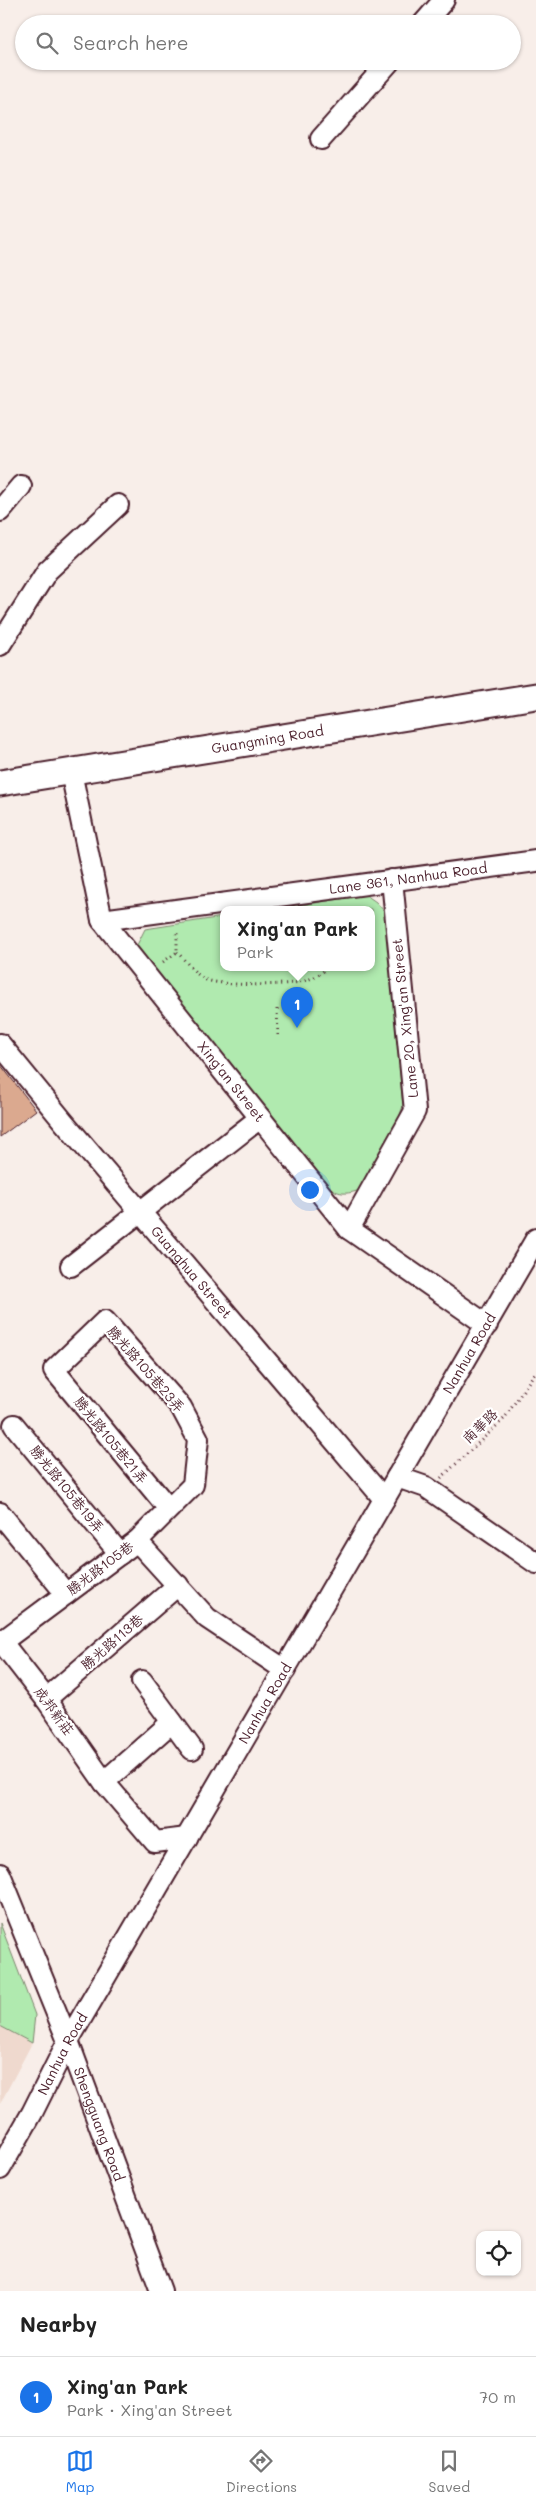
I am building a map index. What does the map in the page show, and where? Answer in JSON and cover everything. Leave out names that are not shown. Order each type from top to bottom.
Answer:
[{"type":"main road","name":"Guangming Road","points":[[0,784],[536,696]]},
{"type":"street","points":[[431,15],[444,0]]},
{"type":"street","points":[[322,139],[382,70]]},
{"type":"street","points":[[0,511],[21,486]]},
{"type":"street","points":[[0,645],[47,571],[118,505]]},
{"type":"street","name":"Xing'an Street","points":[[71,772],[102,920],[349,1229],[487,1325]]},
{"type":"street","name":"Lane 361, Nanhua Road","points":[[102,920],[536,861]]},
{"type":"street","name":"Lane 20, Xing'an Street","points":[[349,1229],[415,1111],[392,880]]},
{"type":"street","name":"Guanghua Street","points":[[0,1044],[384,1499]]},
{"type":"street","points":[[71,1266],[260,1118]]},
{"type":"street","name":"Nanhua Road","points":[[0,2170],[32,2113],[68,2041],[536,1239]]},
{"type":"street","name":"勝光路105巷23弄","points":[[54,1370],[105,1321],[182,1407],[198,1439],[193,1485]]},
{"type":"street","name":"勝光路105巷21弄","points":[[54,1370],[169,1510]]},
{"type":"street","name":"勝光路105巷19弄","points":[[14,1425],[120,1554]]},
{"type":"street","points":[[397,1478],[429,1489],[536,1563]]},
{"type":"street","name":"勝光路105巷","points":[[1,1642],[137,1541],[193,1485]]},
{"type":"street","points":[[0,1513],[66,1594]]},
{"type":"street","points":[[137,1541],[208,1618],[285,1670]]},
{"type":"street","name":"勝光路113巷","points":[[46,1699],[178,1585]]},
{"type":"street","name":"成邦新莊","points":[[1,1642],[46,1699],[104,1782],[155,1842],[187,1838]]},
{"type":"street","points":[[142,1680],[192,1749]]},
{"type":"street","points":[[104,1782],[172,1722]]},
{"type":"street","name":"Shengguang Road","points":[[0,1874],[4,1894],[68,2041],[161,2291]]},
{"type":"path","points":[[176,932],[177,952],[205,979],[228,984],[250,983],[257,985],[279,982],[285,985],[312,978],[323,971]]},
{"type":"path","points":[[163,962],[177,952]]},
{"type":"path","points":[[277,1009],[278,1035]]},
{"type":"path","name":"南華路","points":[[429,1489],[504,1419],[536,1371]]},
{"type":"shaded area","points":[[0,2026],[32,2043],[0,2104]]},
{"type":"green space","points":[[366,895],[385,912],[403,1106],[398,1120],[360,1190],[352,1192],[340,1193],[336,1191],[317,1174],[135,949],[145,929],[220,917],[220,971],[375,971],[375,906],[295,906]]},
{"type":"green space","points":[[0,1923],[35,2015],[32,2043],[0,2026]]},
{"type":"building","points":[[0,1064],[36,1110],[0,1137]]},
{"type":"place","name":"Xing'an Park","points":[[297,1028]]}]
